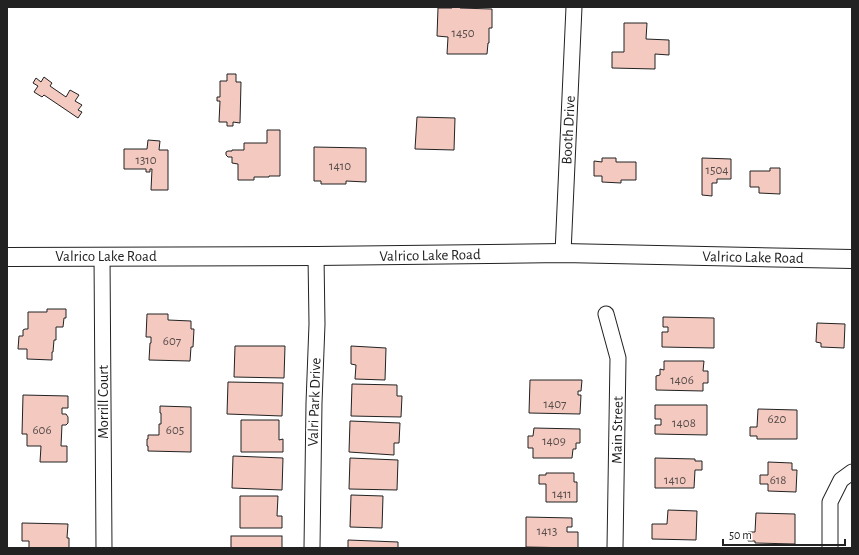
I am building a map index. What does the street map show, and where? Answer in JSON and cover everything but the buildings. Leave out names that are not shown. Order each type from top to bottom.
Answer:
[{"type":"street","name":"Booth Drive","points":[[563,253],[574,7]]},
{"type":"street","name":"Valrico Lake Road","points":[[7,256],[316,256],[563,253],[852,259]]},
{"type":"street","name":"Morrill Court","points":[[102,256],[104,548]]},
{"type":"street","name":"Valri Park Drive","points":[[312,548],[314,403],[317,324],[316,256]]},
{"type":"street","name":"Main Street","points":[[606,314],[618,358],[615,548]]},
{"type":"street","points":[[830,548],[830,502],[841,480],[852,472]]}]
